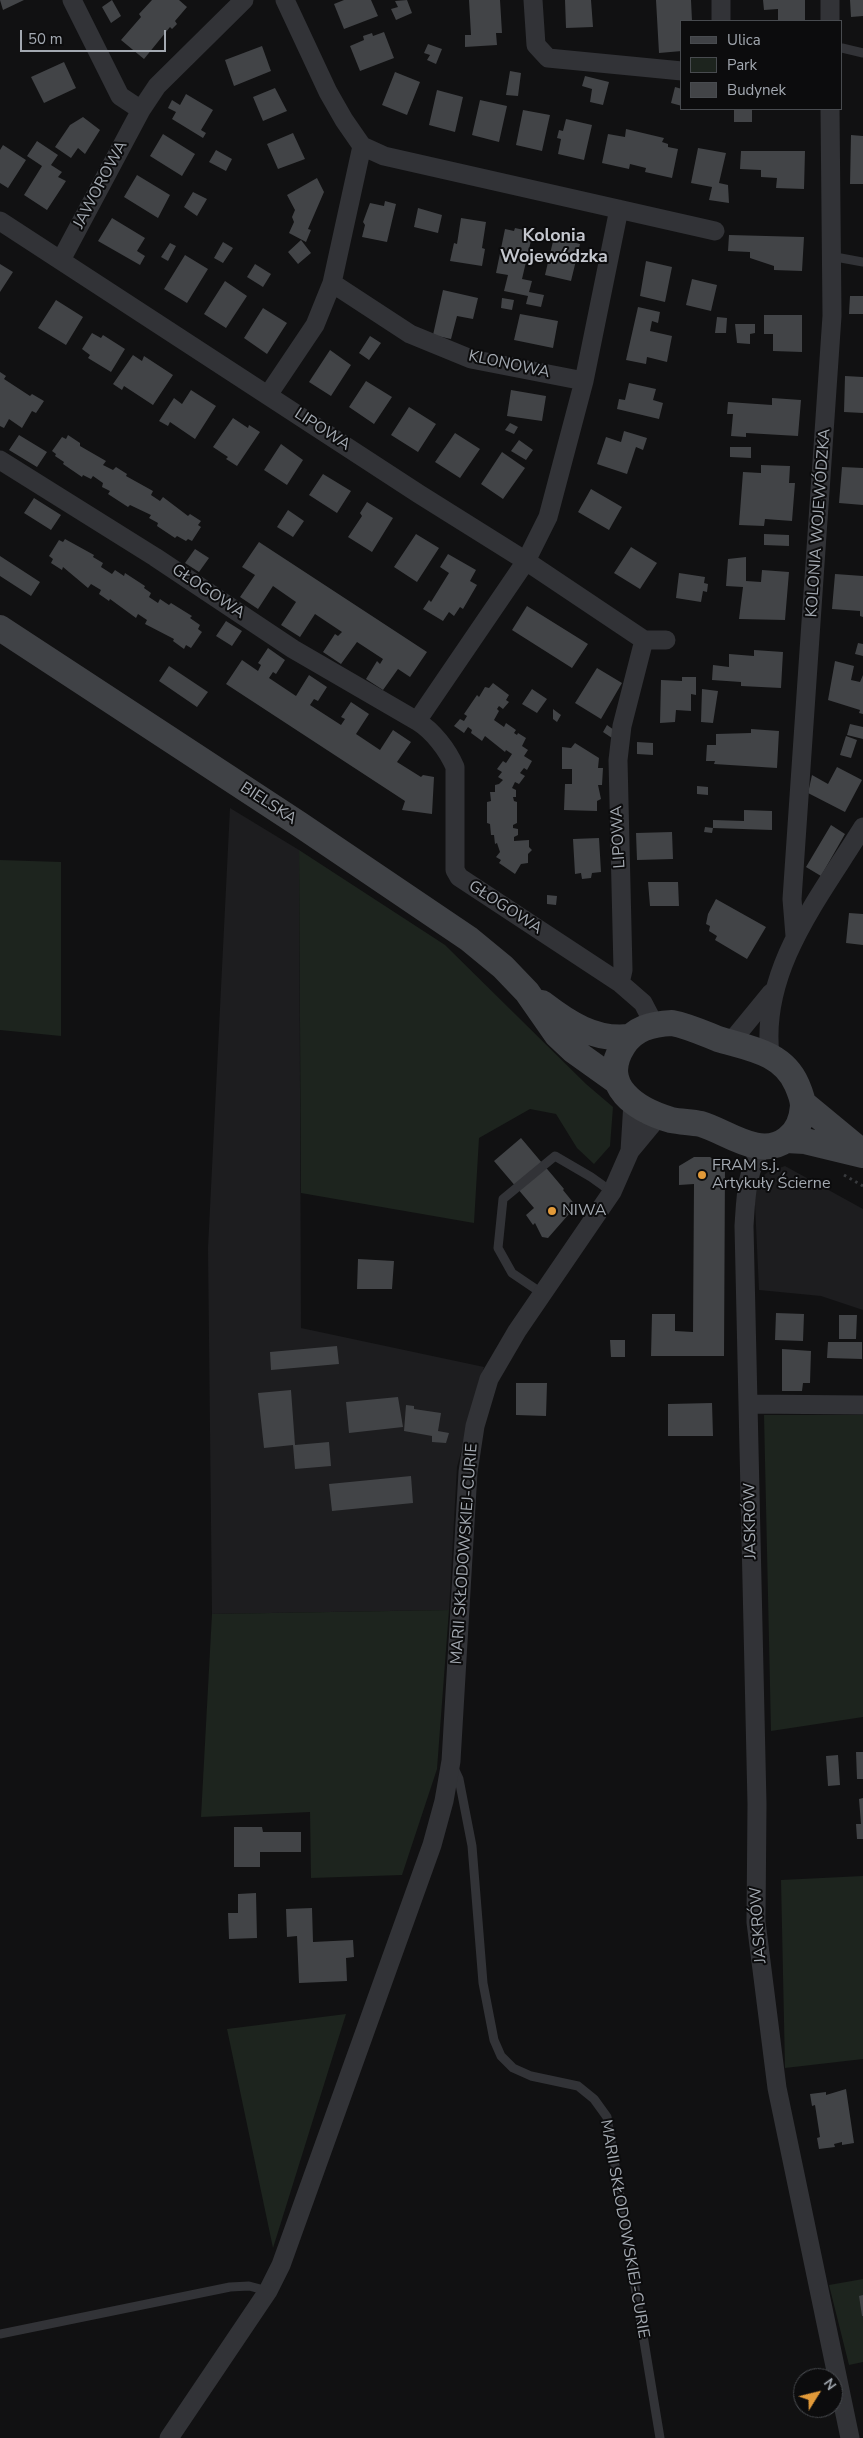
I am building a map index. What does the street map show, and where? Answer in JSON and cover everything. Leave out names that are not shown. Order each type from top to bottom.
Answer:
[{"type":"main road","name":"BIELSKA","points":[[0,628],[291,819],[469,939],[503,967],[527,992],[557,1035],[574,1051],[616,1081],[621,1090],[633,1102]]},
{"type":"main road","name":"BIELSKA","points":[[527,992],[583,1030],[601,1036],[629,1036]]},
{"type":"main road","points":[[616,1081],[615,1062],[629,1036],[654,1024],[678,1024],[770,1056],[786,1068],[796,1081],[803,1104],[798,1127],[775,1143]]},
{"type":"main road","points":[[633,1102],[659,1116],[703,1125],[736,1140],[775,1143],[805,1141],[863,1154]]},
{"type":"main road","points":[[803,1104],[863,1154]]},
{"type":"street","points":[[72,0],[120,96],[141,110]]},
{"type":"street","name":"JAWOROWA","points":[[61,260],[141,110],[158,86],[244,0]]},
{"type":"street","points":[[285,0],[328,92],[362,146],[384,156],[715,231]]},
{"type":"street","points":[[532,0],[536,45],[548,58],[680,71]]},
{"type":"street","points":[[721,0],[721,20]]},
{"type":"street","points":[[830,0],[830,20]]},
{"type":"street","name":"KOLONIA WOJEWÓDZKA","points":[[794,936],[792,899],[832,316],[830,110]]},
{"type":"street","points":[[268,395],[315,326],[332,283],[362,146]]},
{"type":"street","points":[[417,721],[526,560],[548,517],[584,381],[619,209]]},
{"type":"street","name":"LIPOWA","points":[[0,221],[419,494],[526,560],[644,640],[622,726],[618,760],[623,970],[620,982]]},
{"type":"street","name":"KLONOWA","points":[[332,283],[410,334],[471,359],[584,381]]},
{"type":"street","name":"GŁOGOWA","points":[[0,460],[155,557],[293,649],[424,726],[449,753],[455,767],[455,870],[459,877],[620,982]]},
{"type":"street","points":[[644,640],[666,640]]},
{"type":"street","points":[[770,1056],[769,1014],[774,990],[794,936],[863,828]]},
{"type":"street","points":[[620,982],[643,1003],[654,1024]]},
{"type":"street","points":[[730,1043],[774,990]]},
{"type":"street","name":"MARII SKŁODOWSKIEJ-CURIE","points":[[630,1151],[633,1102]]},
{"type":"street","name":"MARII SKŁODOWSKIEJ-CURIE","points":[[169,2438],[268,2291],[281,2265],[429,1853],[444,1801],[451,1761],[468,1472],[475,1426],[489,1379],[517,1331],[612,1192],[630,1151],[659,1116]]},
{"type":"street","name":"JASKRÓW","points":[[736,1140],[748,1177]]},
{"type":"street","name":"JASKRÓW","points":[[775,1143],[752,1165],[748,1177],[744,1226],[757,1794],[756,1922],[778,2088],[850,2438]]},
{"type":"street","points":[[748,1404],[863,1405]]},
{"type":"lane","points":[[843,48],[863,53]]},
{"type":"lane","points":[[830,256],[863,262]]},
{"type":"lane","points":[[544,1294],[512,1273],[498,1248],[503,1199],[555,1156],[612,1192]]},
{"type":"lane","name":"MARII SKŁODOWSKIEJ-CURIE","points":[[451,1761],[459,1779],[472,1846],[483,1983],[494,2040],[500,2056],[512,2068],[531,2076],[578,2086],[594,2099],[607,2117],[660,2438]]},
{"type":"lane","points":[[0,2334],[230,2287],[250,2286],[268,2291]]},
{"type":"shaded area","points":[[230,808],[299,850],[301,1328],[484,1367],[457,1467],[449,1610],[212,1614],[208,1248]]},
{"type":"shaded area","points":[[785,1166],[863,1209],[863,1310],[821,1296],[759,1290],[754,1183],[768,1172]]},
{"type":"green space","points":[[299,850],[445,945],[586,1084],[613,1107],[610,1146],[594,1164],[577,1148],[556,1114],[530,1109],[479,1138],[474,1223],[301,1193]]},
{"type":"green space","points":[[0,860],[61,862],[61,1036],[0,1030]]},
{"type":"green space","points":[[764,1415],[863,1415],[863,1717],[771,1731]]},
{"type":"green space","points":[[449,1610],[437,1769],[402,1875],[311,1878],[310,1812],[201,1817],[212,1614]]},
{"type":"green space","points":[[863,1876],[863,2059],[785,2068],[781,1880]]},
{"type":"green space","points":[[346,2014],[273,2248],[227,2029]]},
{"type":"green space","points":[[863,2279],[863,2362],[849,2365],[829,2285]]},
{"type":"building","points":[[0,0],[24,0],[3,10]]},
{"type":"building","points":[[112,0],[121,16],[111,23],[102,7]]},
{"type":"building","points":[[152,0],[179,0],[187,7],[175,21],[177,24],[172,29],[170,27],[144,59],[121,40],[141,17],[139,14]]},
{"type":"building","points":[[344,0],[371,0],[378,16],[344,29],[334,4]]},
{"type":"building","points":[[407,0],[412,13],[396,20],[391,9],[398,7],[395,1]]},
{"type":"building","points":[[469,0],[500,0],[502,33],[496,33],[497,45],[465,47],[465,35],[471,35]]},
{"type":"building","points":[[565,0],[591,0],[593,27],[566,28]]},
{"type":"building","points":[[656,0],[691,0],[692,20],[680,20],[680,51],[659,53]]},
{"type":"building","points":[[763,0],[805,0],[805,20],[778,20],[778,9],[764,10]]},
{"type":"building","points":[[850,0],[863,0],[863,16],[851,17]]},
{"type":"building","points":[[384,32],[394,58],[360,71],[350,46],[364,40],[363,36],[372,33],[373,36]]},
{"type":"building","points":[[428,44],[442,49],[436,64],[427,60],[430,55],[424,53]]},
{"type":"building","points":[[262,46],[271,71],[234,86],[225,60]]},
{"type":"building","points":[[64,62],[76,88],[44,103],[31,77]]},
{"type":"building","points":[[510,71],[521,73],[518,96],[506,95]]},
{"type":"building","points":[[395,72],[420,82],[407,115],[382,105]]},
{"type":"building","points":[[585,76],[609,82],[603,105],[590,102],[592,89],[582,86]]},
{"type":"building","points":[[675,87],[680,88],[680,105],[671,103]]},
{"type":"building","points":[[275,88],[287,111],[263,121],[253,97]]},
{"type":"building","points":[[437,90],[463,97],[455,132],[429,125]]},
{"type":"building","points":[[186,94],[213,110],[201,130],[206,133],[203,138],[172,119],[176,112],[168,108],[172,100],[180,105]]},
{"type":"building","points":[[480,100],[507,106],[499,142],[472,135]]},
{"type":"building","points":[[523,110],[550,115],[542,151],[516,145]]},
{"type":"building","points":[[734,110],[752,110],[752,122],[734,122]]},
{"type":"building","points":[[83,117],[100,130],[85,154],[78,148],[71,158],[55,147],[70,125]]},
{"type":"building","points":[[566,119],[592,125],[584,160],[558,154],[561,139],[557,138],[559,130],[563,131]]},
{"type":"building","points":[[626,129],[664,138],[662,142],[668,144],[668,147],[678,149],[672,178],[645,172],[646,168],[630,164],[629,169],[602,163],[608,134],[625,137]]},
{"type":"building","points":[[293,133],[305,159],[278,169],[267,144]]},
{"type":"building","points":[[163,134],[195,154],[182,176],[150,156]]},
{"type":"building","points":[[851,135],[863,136],[863,184],[850,184]]},
{"type":"building","points":[[37,141],[58,155],[51,165],[62,172],[58,177],[66,181],[47,210],[24,195],[42,166],[27,156]]},
{"type":"building","points":[[3,145],[26,160],[8,188],[0,183],[0,150]]},
{"type":"building","points":[[698,148],[726,153],[719,183],[728,185],[729,203],[709,200],[712,187],[691,183]]},
{"type":"building","points":[[216,150],[232,159],[226,171],[209,162]]},
{"type":"building","points":[[741,151],[805,151],[804,189],[776,188],[777,178],[761,177],[761,170],[740,169]]},
{"type":"building","points":[[137,175],[170,195],[158,218],[124,197]]},
{"type":"building","points":[[317,178],[324,192],[308,229],[311,230],[306,242],[289,233],[294,222],[292,217],[295,210],[287,195]]},
{"type":"building","points":[[193,192],[207,199],[197,216],[184,207]]},
{"type":"building","points":[[385,201],[396,204],[387,242],[362,237],[365,225],[363,222],[370,203],[384,206]]},
{"type":"building","points":[[418,208],[442,215],[438,233],[414,227]]},
{"type":"building","points":[[112,218],[145,238],[137,251],[145,256],[140,265],[98,241]]},
{"type":"building","points":[[461,218],[486,222],[482,248],[485,249],[482,266],[450,261],[454,243],[457,244]]},
{"type":"building","points":[[515,228],[533,232],[522,279],[532,281],[529,292],[544,295],[541,307],[526,304],[528,296],[504,291],[508,275],[496,273],[505,229],[514,231]]},
{"type":"building","points":[[729,235],[804,237],[802,271],[774,270],[774,266],[750,258],[750,252],[728,251]]},
{"type":"building","points":[[554,237],[580,244],[571,281],[545,275]]},
{"type":"building","points":[[301,240],[311,253],[298,264],[288,252]]},
{"type":"building","points":[[223,242],[233,248],[223,263],[214,258]]},
{"type":"building","points":[[170,243],[176,246],[168,261],[161,257]]},
{"type":"building","points":[[185,255],[208,269],[187,303],[164,289]]},
{"type":"building","points":[[646,261],[672,267],[665,302],[640,296]]},
{"type":"building","points":[[0,264],[13,272],[0,292]]},
{"type":"building","points":[[255,264],[271,274],[263,287],[247,277]]},
{"type":"building","points":[[692,279],[717,285],[711,311],[686,305]]},
{"type":"building","points":[[225,281],[247,296],[226,328],[204,314]]},
{"type":"building","points":[[443,290],[478,298],[473,319],[457,316],[451,339],[433,335]]},
{"type":"building","points":[[850,296],[863,296],[863,314],[849,314]]},
{"type":"building","points":[[502,298],[514,300],[512,310],[501,308]]},
{"type":"building","points":[[56,300],[83,317],[66,345],[38,328]]},
{"type":"building","points":[[638,307],[660,312],[658,323],[652,321],[650,331],[672,336],[667,362],[647,357],[646,364],[626,360]]},
{"type":"building","points":[[263,308],[287,323],[267,354],[244,338]]},
{"type":"building","points":[[520,314],[558,321],[553,348],[514,340]]},
{"type":"building","points":[[764,315],[802,315],[802,352],[773,351],[773,334],[764,334]]},
{"type":"building","points":[[717,317],[727,318],[726,333],[715,333]]},
{"type":"building","points":[[735,324],[755,324],[755,333],[750,334],[750,344],[737,343]]},
{"type":"building","points":[[92,333],[101,338],[103,335],[125,349],[111,372],[88,358],[90,355],[82,349]]},
{"type":"building","points":[[370,336],[381,343],[369,360],[359,353]]},
{"type":"building","points":[[330,350],[351,365],[331,396],[309,382]]},
{"type":"building","points":[[133,355],[142,361],[144,356],[173,375],[153,405],[124,386],[122,390],[113,384]]},
{"type":"building","points":[[0,372],[6,376],[4,379],[30,396],[32,394],[44,401],[36,413],[32,411],[22,428],[9,419],[4,428],[0,426]]},
{"type":"building","points":[[845,376],[863,377],[863,413],[844,412]]},
{"type":"building","points":[[366,381],[392,397],[374,424],[349,407]]},
{"type":"building","points":[[629,383],[656,389],[653,400],[663,403],[659,419],[617,409],[619,399],[625,400]]},
{"type":"building","points":[[191,390],[216,406],[195,439],[170,422],[168,426],[159,421],[174,398],[182,404]]},
{"type":"building","points":[[511,390],[546,396],[542,421],[507,416]]},
{"type":"building","points":[[772,398],[801,400],[798,436],[746,433],[746,437],[731,436],[733,414],[727,414],[728,402],[772,405]]},
{"type":"building","points":[[409,407],[436,424],[418,452],[391,435]]},
{"type":"building","points":[[233,418],[248,428],[249,425],[260,432],[237,466],[213,447]]},
{"type":"building","points":[[510,423],[518,427],[514,434],[505,430]]},
{"type":"building","points":[[624,431],[647,438],[643,450],[636,447],[627,474],[597,464],[606,437],[621,442]]},
{"type":"building","points":[[455,433],[480,449],[460,478],[435,462]]},
{"type":"building","points":[[19,435],[47,452],[37,467],[9,450]]},
{"type":"building","points":[[68,435],[80,443],[80,446],[106,461],[103,465],[113,470],[116,467],[127,474],[126,476],[153,491],[151,495],[160,501],[163,497],[188,516],[190,514],[201,521],[198,525],[201,527],[192,541],[188,539],[186,541],[177,536],[175,538],[157,526],[158,523],[149,518],[151,515],[130,505],[128,507],[108,494],[110,491],[102,487],[103,483],[93,476],[91,479],[83,475],[82,477],[63,464],[64,462],[55,456],[56,454],[52,451],[62,437],[66,439]]},
{"type":"building","points":[[519,440],[533,450],[526,460],[511,451]]},
{"type":"building","points":[[281,444],[303,460],[287,485],[264,470]]},
{"type":"building","points":[[730,447],[751,447],[751,458],[730,457]]},
{"type":"building","points":[[502,452],[525,468],[503,499],[481,484]]},
{"type":"building","points":[[761,465],[790,466],[789,483],[795,483],[792,521],[765,519],[764,526],[739,525],[743,472],[761,473]]},
{"type":"building","points":[[842,467],[863,468],[863,505],[839,503]]},
{"type":"building","points":[[323,474],[351,491],[337,513],[309,495]]},
{"type":"building","points":[[591,489],[622,507],[609,530],[578,512]]},
{"type":"building","points":[[34,498],[61,515],[51,530],[24,513]]},
{"type":"building","points":[[367,502],[393,518],[372,552],[348,537],[362,516],[360,513]]},
{"type":"building","points":[[288,510],[304,521],[293,537],[277,527]]},
{"type":"building","points":[[416,534],[439,548],[417,582],[394,567]]},
{"type":"building","points":[[764,534],[789,535],[789,546],[764,545]]},
{"type":"building","points":[[65,539],[94,555],[93,557],[103,563],[101,567],[112,574],[115,570],[124,576],[125,573],[145,586],[144,588],[151,593],[149,597],[158,603],[160,599],[169,605],[171,603],[192,616],[190,618],[200,625],[198,629],[202,632],[191,648],[186,645],[184,649],[173,641],[174,639],[145,624],[147,620],[138,614],[136,618],[110,599],[109,601],[99,594],[101,590],[91,584],[88,588],[63,567],[62,570],[51,563],[53,559],[49,556],[59,540],[63,542]]},
{"type":"building","points":[[259,542],[427,652],[410,677],[398,669],[383,690],[366,679],[377,661],[380,664],[383,659],[357,642],[341,664],[323,652],[335,634],[338,636],[342,632],[315,614],[300,637],[281,625],[296,602],[273,586],[258,609],[240,597],[255,575],[242,567]]},
{"type":"building","points":[[631,547],[657,563],[640,589],[614,573]]},
{"type":"building","points":[[195,549],[209,558],[199,572],[185,563]]},
{"type":"building","points":[[448,554],[476,570],[470,581],[477,585],[463,609],[460,607],[454,616],[449,612],[443,621],[423,609],[429,600],[431,602],[449,573],[440,567]]},
{"type":"building","points":[[0,556],[40,582],[31,596],[0,576]]},
{"type":"building","points":[[746,557],[746,581],[761,582],[762,570],[789,572],[785,620],[739,619],[743,587],[726,586],[728,559]]},
{"type":"building","points":[[679,573],[705,577],[704,583],[708,584],[707,592],[703,591],[701,602],[676,598]]},
{"type":"building","points":[[835,574],[863,576],[863,617],[860,616],[860,611],[832,609]]},
{"type":"building","points":[[527,606],[588,644],[572,668],[512,630]]},
{"type":"building","points":[[226,621],[242,631],[232,646],[216,636]]},
{"type":"building","points":[[858,643],[863,644],[863,656],[855,654]]},
{"type":"building","points":[[268,648],[285,660],[276,674],[273,672],[269,678],[296,696],[309,675],[327,687],[318,701],[314,699],[310,705],[341,725],[345,719],[341,717],[351,702],[369,714],[356,734],[380,750],[393,730],[411,742],[397,762],[421,777],[423,775],[434,777],[432,814],[402,810],[405,801],[226,684],[242,660],[258,671],[261,665],[258,663]]},
{"type":"building","points":[[754,650],[783,652],[781,688],[741,686],[741,682],[712,680],[713,665],[729,667],[729,654],[754,656]]},
{"type":"building","points":[[835,661],[854,666],[851,680],[860,682],[863,675],[863,714],[859,713],[860,710],[828,700]]},
{"type":"building","points":[[169,666],[208,692],[197,707],[159,681]]},
{"type":"building","points":[[597,668],[622,683],[601,719],[575,703]]},
{"type":"building","points":[[682,677],[696,677],[696,695],[691,694],[691,711],[676,710],[675,722],[660,723],[661,680],[682,681]]},
{"type":"building","points":[[493,683],[509,695],[506,700],[509,702],[503,709],[499,706],[497,709],[499,711],[494,720],[504,727],[506,723],[516,730],[514,733],[517,735],[518,733],[526,738],[522,746],[528,750],[524,756],[532,761],[527,770],[524,768],[520,773],[525,776],[519,784],[515,782],[512,788],[516,790],[516,797],[513,797],[514,801],[517,802],[517,823],[513,825],[513,828],[518,829],[518,835],[514,837],[514,841],[529,840],[529,847],[532,850],[528,854],[528,863],[521,864],[515,874],[499,863],[501,860],[496,857],[500,852],[497,843],[495,844],[494,835],[491,835],[490,824],[487,823],[487,802],[491,801],[490,792],[495,792],[495,785],[503,780],[498,777],[502,772],[497,769],[503,761],[506,763],[512,754],[506,750],[505,752],[485,736],[482,741],[471,733],[472,730],[468,727],[464,733],[454,726],[460,719],[464,721],[467,716],[464,714],[477,695],[479,697],[485,687],[489,688]]},
{"type":"building","points":[[532,689],[547,699],[537,713],[522,704]]},
{"type":"building","points":[[702,689],[718,691],[713,723],[701,722]]},
{"type":"building","points":[[553,709],[561,715],[557,722],[553,719]]},
{"type":"building","points":[[850,724],[863,727],[863,739],[847,735]]},
{"type":"building","points":[[607,725],[614,730],[612,738],[603,732]]},
{"type":"building","points":[[751,729],[779,731],[777,768],[714,764],[715,761],[706,761],[707,745],[716,745],[716,734],[751,733]]},
{"type":"building","points":[[846,736],[857,740],[851,758],[840,755]]},
{"type":"building","points":[[637,742],[653,743],[653,755],[637,754]]},
{"type":"building","points":[[575,743],[599,758],[598,768],[603,768],[602,785],[598,785],[601,799],[597,801],[597,811],[564,810],[565,784],[572,784],[572,769],[562,769],[562,747],[571,748]]},
{"type":"building","points":[[837,767],[862,780],[845,812],[808,793],[812,775],[828,784]]},
{"type":"building","points":[[697,786],[708,787],[708,795],[697,794]]},
{"type":"building","points":[[744,810],[772,811],[772,830],[713,828],[713,820],[744,821]]},
{"type":"building","points":[[831,825],[845,834],[821,876],[806,867]]},
{"type":"building","points":[[705,827],[713,828],[712,833],[704,832]]},
{"type":"building","points":[[672,832],[673,859],[637,860],[636,833]]},
{"type":"building","points":[[599,838],[601,872],[592,873],[591,878],[582,879],[581,873],[575,874],[573,839]]},
{"type":"building","points":[[648,882],[678,882],[679,906],[650,906]]},
{"type":"building","points":[[547,895],[557,896],[556,905],[547,904]]},
{"type":"building","points":[[716,899],[766,927],[747,959],[715,940],[717,936],[709,931],[710,926],[706,924],[708,914]]},
{"type":"building","points":[[849,913],[863,914],[863,945],[846,943]]},
{"type":"building","points":[[521,1138],[576,1206],[548,1238],[542,1237],[535,1223],[533,1225],[526,1215],[534,1208],[494,1161]]},
{"type":"building","points":[[694,1157],[710,1157],[725,1166],[724,1356],[651,1356],[652,1314],[675,1314],[675,1331],[693,1332],[694,1184],[679,1185],[679,1166]]},
{"type":"building","points":[[358,1259],[394,1261],[392,1289],[357,1289]]},
{"type":"building","points":[[776,1313],[804,1314],[803,1341],[775,1340]]},
{"type":"building","points":[[839,1315],[857,1315],[856,1339],[839,1339]]},
{"type":"building","points":[[610,1340],[625,1340],[625,1357],[611,1357]]},
{"type":"building","points":[[828,1342],[862,1342],[862,1359],[827,1358]]},
{"type":"building","points":[[337,1346],[339,1364],[271,1370],[270,1352]]},
{"type":"building","points":[[782,1349],[811,1351],[810,1383],[803,1383],[802,1391],[782,1391]]},
{"type":"building","points":[[516,1383],[547,1383],[546,1416],[516,1415]]},
{"type":"building","points":[[291,1390],[295,1445],[329,1442],[331,1466],[295,1469],[293,1445],[264,1448],[258,1393]]},
{"type":"building","points":[[398,1397],[403,1427],[349,1433],[346,1402]]},
{"type":"building","points":[[712,1403],[713,1436],[668,1436],[668,1404]]},
{"type":"building","points":[[406,1405],[414,1406],[414,1409],[441,1413],[438,1431],[449,1433],[446,1443],[432,1442],[432,1436],[404,1431]]},
{"type":"building","points":[[411,1476],[413,1503],[332,1511],[329,1484]]},
{"type":"building","points":[[856,1752],[863,1752],[863,1779],[857,1779]]},
{"type":"building","points":[[838,1755],[840,1785],[828,1786],[826,1756]]},
{"type":"building","points":[[863,1798],[863,1839],[857,1839],[856,1824],[861,1824],[859,1799]]},
{"type":"building","points":[[234,1827],[262,1827],[263,1832],[301,1832],[301,1852],[260,1852],[260,1867],[234,1867]]},
{"type":"building","points":[[256,1893],[257,1938],[229,1939],[228,1913],[238,1913],[238,1894]]},
{"type":"building","points":[[312,1908],[313,1942],[353,1940],[354,1957],[346,1958],[347,1981],[299,1983],[297,1936],[287,1937],[286,1909]]},
{"type":"building","points":[[846,2089],[854,2143],[842,2145],[842,2142],[834,2144],[835,2147],[819,2149],[817,2138],[820,2137],[815,2105],[812,2106],[810,2094],[826,2092],[826,2095]]},
{"type":"building","points":[[863,2295],[863,2316],[862,2316],[859,2296]]},
{"type":"place","name":"FRAM s.j. Artykuły Ścierne","points":[[702,1175]]},
{"type":"place","name":"NIWA","points":[[552,1211]]},
{"type":"district","name":"Kolonia Wojewódzka","points":[[554,247]]}]
